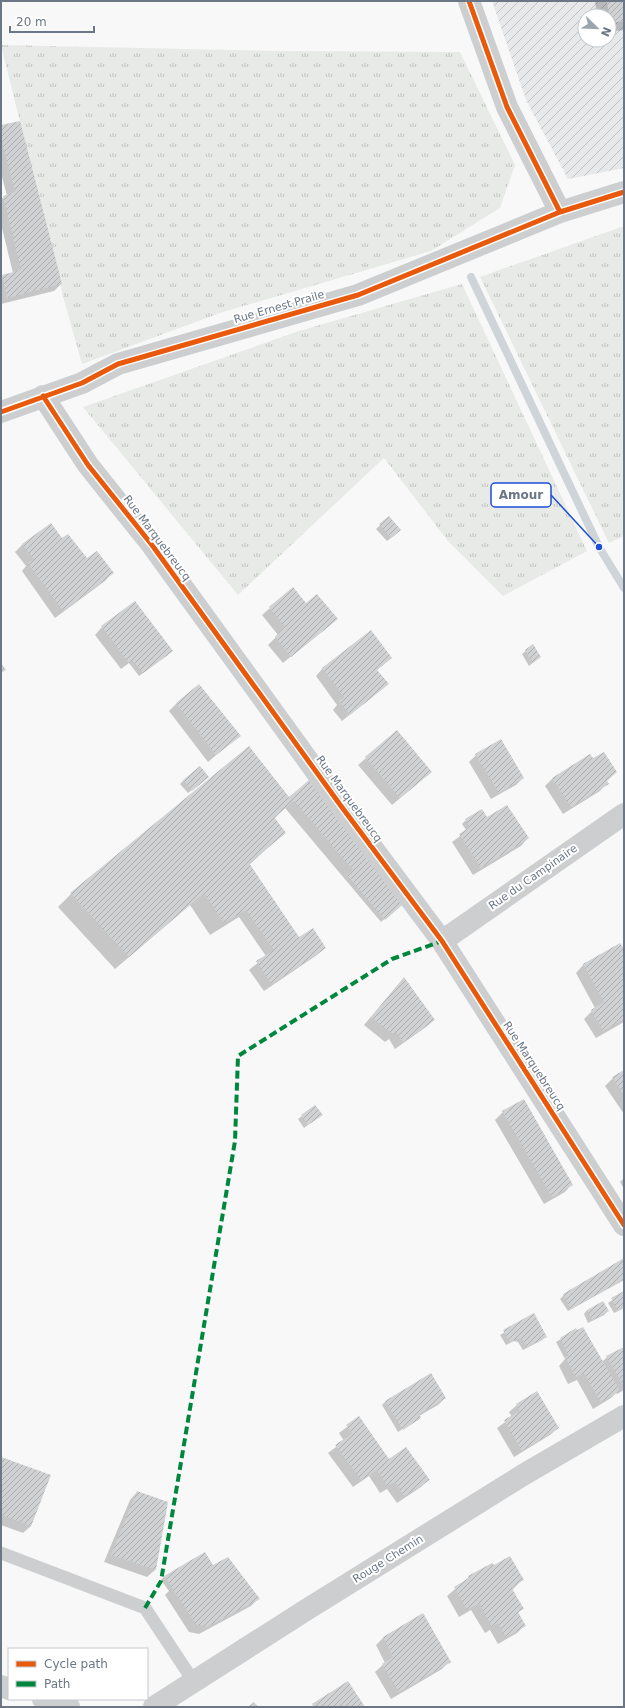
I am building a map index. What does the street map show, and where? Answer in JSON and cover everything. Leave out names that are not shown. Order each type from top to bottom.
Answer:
[{"type":"street","points":[[469,1],[507,107],[560,212]]},
{"type":"street","name":"Rue Ernest Praile","points":[[1,412],[82,383],[118,364],[358,295],[560,212],[624,192]]},
{"type":"street","name":"Rue Marquebreucq","points":[[43,396],[88,465],[152,545],[341,806],[442,941],[624,1225]]},
{"type":"street","name":"Rue du Campinaire","points":[[442,941],[624,814]]},
{"type":"street","name":"Rouge Chemin","points":[[154,1707],[367,1572],[624,1416]]},
{"type":"street","points":[[46,1700],[69,1707]]},
{"type":"lane","points":[[1,1553],[145,1608],[194,1682]]},
{"type":"shaded area","points":[[492,1],[624,1],[624,168],[568,179],[526,100]]},
{"type":"green space","points":[[1,45],[281,51],[460,52],[515,165],[500,208],[431,251],[223,312],[82,364],[63,296]]},
{"type":"green space","points":[[624,226],[624,536],[609,543],[480,277]]},
{"type":"green space","points":[[462,284],[587,551],[503,596],[448,541],[384,458],[238,595],[83,407],[299,331]]},
{"type":"building","points":[[607,1],[624,1],[624,21],[617,22],[617,8],[608,8]]},
{"type":"building","points":[[20,121],[62,284],[7,298],[2,275],[21,270],[3,196],[15,192],[1,138],[1,125]]},
{"type":"building","points":[[389,516],[401,530],[391,538],[379,524]]},
{"type":"building","points":[[51,523],[62,538],[68,534],[87,558],[97,551],[114,573],[63,611],[28,563],[34,559],[22,544]]},
{"type":"building","points":[[293,587],[306,603],[317,594],[338,619],[291,657],[275,637],[285,627],[269,607]]},
{"type":"building","points":[[135,601],[173,651],[143,673],[132,660],[129,663],[101,626]]},
{"type":"building","points":[[371,630],[392,658],[377,670],[389,684],[350,715],[339,701],[344,697],[322,668]]},
{"type":"building","points":[[533,644],[541,657],[533,663],[525,650]]},
{"type":"building","points":[[1,663],[6,670],[1,673]]},
{"type":"building","points":[[199,684],[241,736],[216,755],[176,703]]},
{"type":"building","points":[[397,730],[432,772],[400,798],[365,757]]},
{"type":"building","points":[[501,739],[524,778],[499,793],[475,754]]},
{"type":"building","points":[[249,746],[289,797],[309,780],[407,901],[385,920],[347,875],[353,870],[294,801],[274,817],[286,833],[249,863],[299,937],[313,928],[326,948],[272,984],[256,961],[274,950],[246,910],[224,923],[204,893],[129,957],[70,893]]},
{"type":"building","points":[[604,752],[617,772],[607,781],[609,784],[571,807],[552,778],[590,754],[593,758]]},
{"type":"building","points":[[200,766],[209,777],[192,791],[183,780]]},
{"type":"building","points":[[507,805],[529,838],[481,868],[459,834],[470,827],[465,819],[482,809],[487,817]]},
{"type":"building","points":[[620,943],[624,949],[624,1019],[603,1031],[591,1010],[604,1002],[583,964]]},
{"type":"building","points":[[404,977],[435,1020],[403,1042],[396,1032],[394,1035],[371,1017]]},
{"type":"building","points":[[624,1070],[624,1095],[612,1077]]},
{"type":"building","points":[[524,1099],[573,1185],[552,1197],[502,1111]]},
{"type":"building","points":[[315,1105],[323,1115],[308,1125],[301,1115]]},
{"type":"building","points":[[624,1258],[624,1279],[571,1309],[563,1294]]},
{"type":"building","points":[[624,1291],[624,1307],[618,1310],[611,1298]]},
{"type":"building","points":[[603,1301],[609,1311],[592,1320],[587,1310]]},
{"type":"building","points":[[534,1313],[547,1337],[527,1347],[522,1339],[519,1338],[510,1342],[503,1330]]},
{"type":"building","points":[[583,1327],[620,1391],[601,1402],[584,1373],[576,1377],[565,1357],[569,1356],[560,1338],[576,1328],[577,1330]]},
{"type":"building","points":[[624,1347],[624,1386],[606,1356]]},
{"type":"building","points":[[431,1373],[446,1398],[419,1414],[421,1418],[403,1430],[385,1401]]},
{"type":"building","points":[[537,1391],[559,1428],[522,1451],[504,1420],[520,1411],[516,1404]]},
{"type":"building","points":[[359,1416],[389,1459],[406,1447],[430,1480],[404,1496],[395,1482],[387,1486],[377,1470],[361,1480],[335,1445],[352,1434],[346,1425]]},
{"type":"building","points":[[1,1457],[51,1475],[31,1526],[2,1515]]},
{"type":"building","points":[[137,1491],[168,1502],[156,1570],[111,1555]]},
{"type":"building","points":[[205,1552],[213,1565],[228,1557],[260,1599],[207,1627],[196,1624],[164,1576]]},
{"type":"building","points":[[510,1556],[524,1580],[511,1587],[524,1609],[518,1612],[526,1626],[506,1637],[498,1623],[492,1627],[479,1603],[467,1610],[454,1587],[469,1578],[468,1576],[492,1563],[494,1565]]},
{"type":"building","points":[[423,1613],[451,1662],[399,1692],[382,1664],[393,1657],[383,1637]]},
{"type":"building","points":[[348,1681],[365,1707],[314,1707],[312,1704]]},
{"type":"building","points":[[254,1702],[258,1707],[248,1707]]},
{"type":"waterway","points":[[471,277],[599,547],[624,588]]},
{"type":"marked path","points":[[145,1608],[161,1581],[235,1141],[238,1056],[392,959],[442,941]]},
{"type":"cycle path","points":[[469,1],[507,107],[560,212]]},
{"type":"cycle path","points":[[1,412],[82,383],[118,364],[358,295],[560,212],[624,192]]},
{"type":"cycle path","points":[[43,396],[88,465],[152,545],[341,806],[442,941],[624,1225]]},
{"type":"place","name":"Amour","points":[[599,547]]}]
